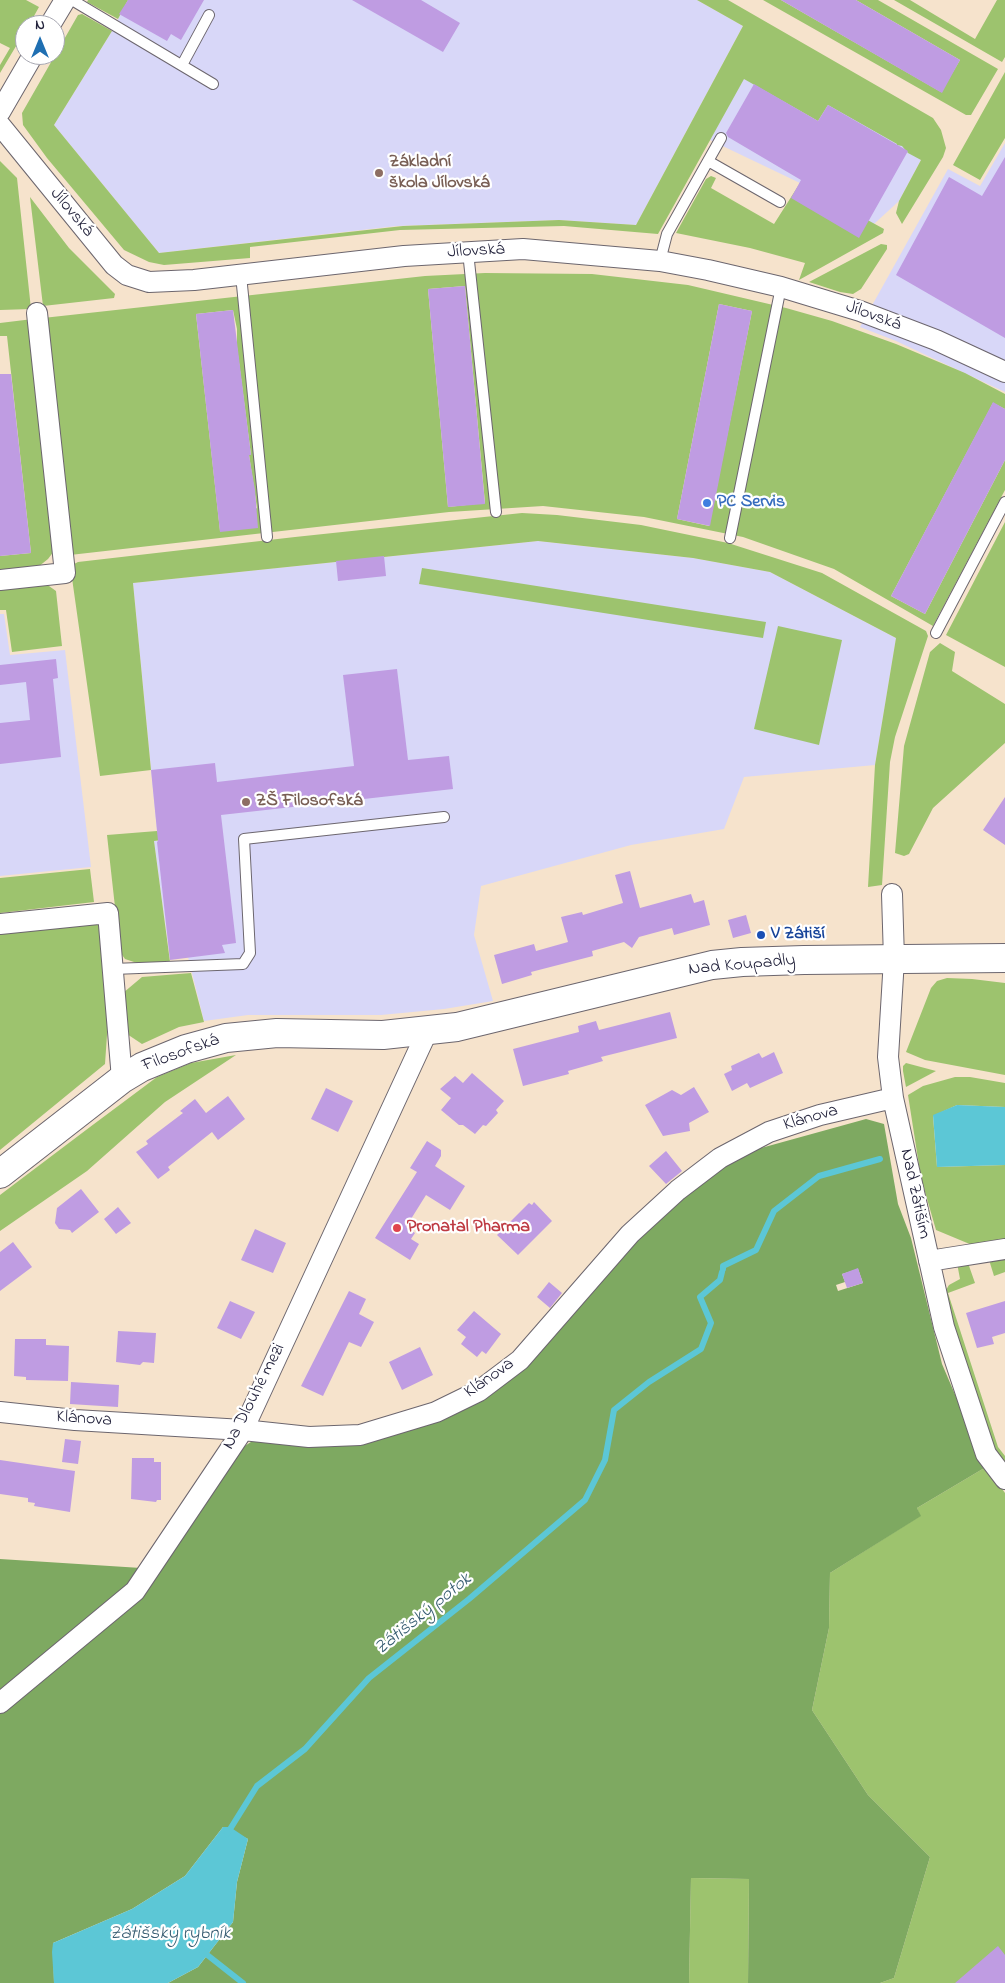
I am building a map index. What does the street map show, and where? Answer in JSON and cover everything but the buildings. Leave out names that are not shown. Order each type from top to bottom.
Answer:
[{"type":"street","points":[[56,15],[65,0]]},
{"type":"street","points":[[0,112],[27,65]]},
{"type":"street","name":"Jílovská","points":[[0,125],[114,265],[128,275],[149,282],[176,282],[404,256],[523,249],[660,261],[781,287],[860,311],[936,340],[1005,372]]},
{"type":"street","points":[[0,580],[65,573],[37,313]]},
{"type":"street","name":"Nad Zátiším","points":[[892,894],[894,959],[888,1057],[893,1098],[944,1327],[986,1454],[1005,1479]]},
{"type":"street","points":[[0,924],[108,913],[122,1079]]},
{"type":"street","name":"Nad Koupadly","points":[[427,1032],[457,1028],[676,972],[712,965],[742,962],[1005,958]]},
{"type":"street","name":"Filosofská","points":[[0,1174],[122,1079],[142,1067],[195,1046],[226,1038],[277,1034],[383,1035],[427,1032]]},
{"type":"street","name":"Na Dlouhé mezi","points":[[0,1703],[136,1591],[243,1430],[427,1032]]},
{"type":"street","name":"Klánova","points":[[0,1412],[75,1420],[243,1430],[309,1437],[360,1435],[436,1412],[479,1391],[520,1360],[630,1234],[678,1190],[720,1158],[769,1132],[820,1115],[893,1098]]},
{"type":"street","points":[[929,1261],[1005,1249]]},
{"type":"lane","points":[[72,0],[213,84]]},
{"type":"lane","points":[[182,65],[209,15]]},
{"type":"lane","points":[[660,261],[667,234],[720,138]]},
{"type":"lane","points":[[708,161],[780,202]]},
{"type":"lane","points":[[468,252],[496,512]]},
{"type":"lane","points":[[241,275],[267,537]]},
{"type":"lane","points":[[730,538],[781,287]]},
{"type":"lane","points":[[936,633],[1005,502]]},
{"type":"lane","points":[[113,969],[243,964],[250,953],[244,839],[444,817]]},
{"type":"shaded area","name":"Základní škola Jílovská","points":[[128,0],[697,0],[743,26],[636,225],[559,220],[397,226],[159,253],[54,125],[112,31]]},
{"type":"shaded area","points":[[744,78],[818,121],[828,105],[884,129],[921,160],[899,201],[874,224],[800,183],[710,140]]},
{"type":"shaded area","points":[[1005,143],[1005,392],[896,341],[860,327],[948,169],[980,186]]},
{"type":"shaded area","points":[[538,541],[693,558],[770,572],[896,638],[875,765],[744,777],[724,829],[631,845],[481,886],[474,935],[493,1001],[444,1009],[381,1015],[248,1015],[204,1021],[188,957],[170,959],[154,841],[170,839],[157,831],[133,583]]},
{"type":"shaded area","points":[[0,614],[4,614],[10,655],[65,650],[91,867],[0,876]]},
{"type":"green space","points":[[0,0],[26,0],[39,7],[35,15],[15,15],[15,48],[0,73],[0,65],[10,48],[0,43]]},
{"type":"green space","points":[[88,0],[128,0],[118,19],[87,2]]},
{"type":"green space","points":[[697,0],[728,0],[933,118],[941,130],[946,148],[943,157],[902,224],[896,213],[899,201],[921,160],[908,153],[902,146],[897,145],[828,105],[818,121],[744,79],[658,234],[564,226],[400,230],[250,247],[250,258],[164,265],[149,262],[124,250],[47,158],[23,125],[22,113],[49,65],[65,65],[65,38],[78,15],[82,14],[112,31],[54,125],[159,253],[403,226],[559,220],[636,225],[743,26]]},
{"type":"green space","points":[[763,0],[781,0],[941,92],[960,60],[856,0],[878,0],[998,69],[971,115],[966,115]]},
{"type":"green space","points":[[894,0],[910,0],[975,39],[997,0],[1005,0],[1005,57],[1002,62]]},
{"type":"green space","points":[[1005,72],[1005,138],[980,180],[953,165]]},
{"type":"green space","points":[[0,161],[17,178],[31,309],[0,310]]},
{"type":"green space","points":[[711,176],[716,178],[711,188],[774,224],[800,183],[884,229],[883,233],[799,280],[805,263],[750,248],[676,233],[706,179]]},
{"type":"green space","points":[[30,197],[69,248],[115,294],[114,298],[43,306]]},
{"type":"green space","points":[[881,244],[887,245],[887,249],[861,289],[853,294],[809,282]]},
{"type":"green space","points":[[485,273],[592,274],[688,285],[832,321],[896,344],[965,373],[1005,394],[1005,409],[993,403],[891,596],[925,614],[1005,460],[1005,490],[933,626],[834,569],[743,537],[644,517],[543,506],[449,512],[70,555],[43,318],[425,276]],"holes":[[[465,286],[485,503],[448,507],[428,289]],[[719,304],[752,311],[709,526],[677,519]],[[233,310],[237,329],[237,347],[251,455],[249,455],[257,508],[220,531],[196,314]]]},
{"type":"green space","points":[[33,319],[57,547],[48,559],[38,567],[0,573],[0,556],[31,553],[7,336],[0,336],[0,323]]},
{"type":"green space","points":[[522,513],[557,515],[641,525],[728,543],[822,573],[926,631],[928,636],[895,737],[890,762],[882,885],[868,887],[875,765],[896,638],[770,572],[693,558],[538,541],[133,583],[151,770],[100,776],[71,571],[72,565],[78,562]]},
{"type":"green space","points":[[1005,522],[1005,667],[946,635]]},
{"type":"green space","points":[[422,568],[766,622],[763,638],[419,584]]},
{"type":"green space","points":[[42,581],[56,591],[62,646],[12,652],[6,610],[0,610],[0,586]]},
{"type":"green space","points":[[778,626],[842,640],[819,745],[754,729]]},
{"type":"green space","points":[[940,643],[955,652],[952,671],[1005,704],[1005,743],[933,808],[909,854],[904,856],[895,853],[904,746],[930,652]]},
{"type":"green space","points":[[157,831],[170,839],[154,841],[170,962],[137,963],[125,959],[120,952],[107,835]]},
{"type":"green space","points":[[90,869],[94,902],[0,913],[0,878]]},
{"type":"green space","points":[[101,922],[109,1006],[105,1064],[0,1150],[0,933]]},
{"type":"green space","points":[[191,973],[204,1022],[179,1027],[142,1044],[124,1032],[123,993],[142,977]]},
{"type":"green space","points":[[947,978],[1005,983],[1005,1075],[925,1060],[906,1052],[931,988],[937,981]]},
{"type":"green space","points":[[236,1055],[165,1102],[87,1171],[0,1231],[0,1195],[157,1077],[191,1063]]},
{"type":"green space","points":[[906,1063],[936,1071],[906,1087],[903,1066]]},
{"type":"green space","points":[[955,1077],[970,1077],[1005,1083],[1005,1107],[957,1105],[933,1116],[937,1167],[1005,1165],[1005,1241],[972,1245],[936,1230],[921,1178],[908,1095],[923,1086]]},
{"type":"green space","points":[[866,1119],[884,1124],[898,1204],[911,1238],[942,1364],[986,1467],[917,1508],[921,1516],[830,1573],[829,1628],[812,1710],[868,1795],[930,1857],[894,1978],[880,1983],[748,1983],[749,1879],[691,1878],[689,1983],[168,1983],[198,1967],[233,1922],[237,1882],[248,1839],[223,1827],[185,1876],[132,1909],[53,1943],[54,1983],[0,1983],[0,1713],[144,1594],[234,1453],[254,1440],[289,1441],[480,1401],[539,1354],[640,1234],[694,1189],[743,1153]],"holes":[[[858,1269],[863,1283],[838,1291],[836,1285],[845,1282],[842,1274]]]},
{"type":"green space","points":[[1005,1255],[1005,1272],[994,1276],[990,1263],[991,1259]]},
{"type":"green space","points":[[957,1263],[968,1263],[975,1283],[948,1293],[998,1447],[1005,1456],[1005,1462],[995,1449],[951,1317],[946,1290],[949,1285],[960,1279]]},
{"type":"green space","points":[[986,1467],[1005,1493],[1005,1983],[880,1983],[894,1978],[930,1857],[868,1795],[812,1710],[829,1628],[830,1573],[920,1516],[917,1508]]},
{"type":"green space","points":[[0,1559],[141,1568],[126,1588],[0,1691]]},
{"type":"green space","points":[[691,1878],[749,1879],[748,1983],[689,1983]]},
{"type":"water","points":[[957,1105],[1005,1107],[1005,1165],[937,1167],[933,1115]]},
{"type":"water","name":"Zátišský rybník","points":[[223,1827],[230,1827],[248,1839],[237,1882],[233,1922],[198,1967],[168,1983],[54,1983],[53,1943],[132,1909],[185,1876]]},
{"type":"waterway","name":"Zátišský potok","points":[[723,1269],[723,1266],[756,1250],[774,1211],[819,1176],[880,1159]]},
{"type":"waterway","name":"Zátišský potok","points":[[227,1834],[257,1786],[305,1749],[369,1678],[469,1599],[585,1500],[605,1460],[614,1410],[649,1382],[701,1349],[711,1323],[700,1297],[720,1280],[722,1272]]},
{"type":"waterway","points":[[201,1950],[243,1983]]},
{"type":"place","name":"Základní škola Jílovská","points":[[379,173]]},
{"type":"place","name":"PC Servis","points":[[707,503]]},
{"type":"place","name":"ZŠ Filosofská","points":[[246,802]]},
{"type":"place","name":"V Zátiší","points":[[761,935]]},
{"type":"place","name":"Pronatal Pharma","points":[[397,1228]]}]
